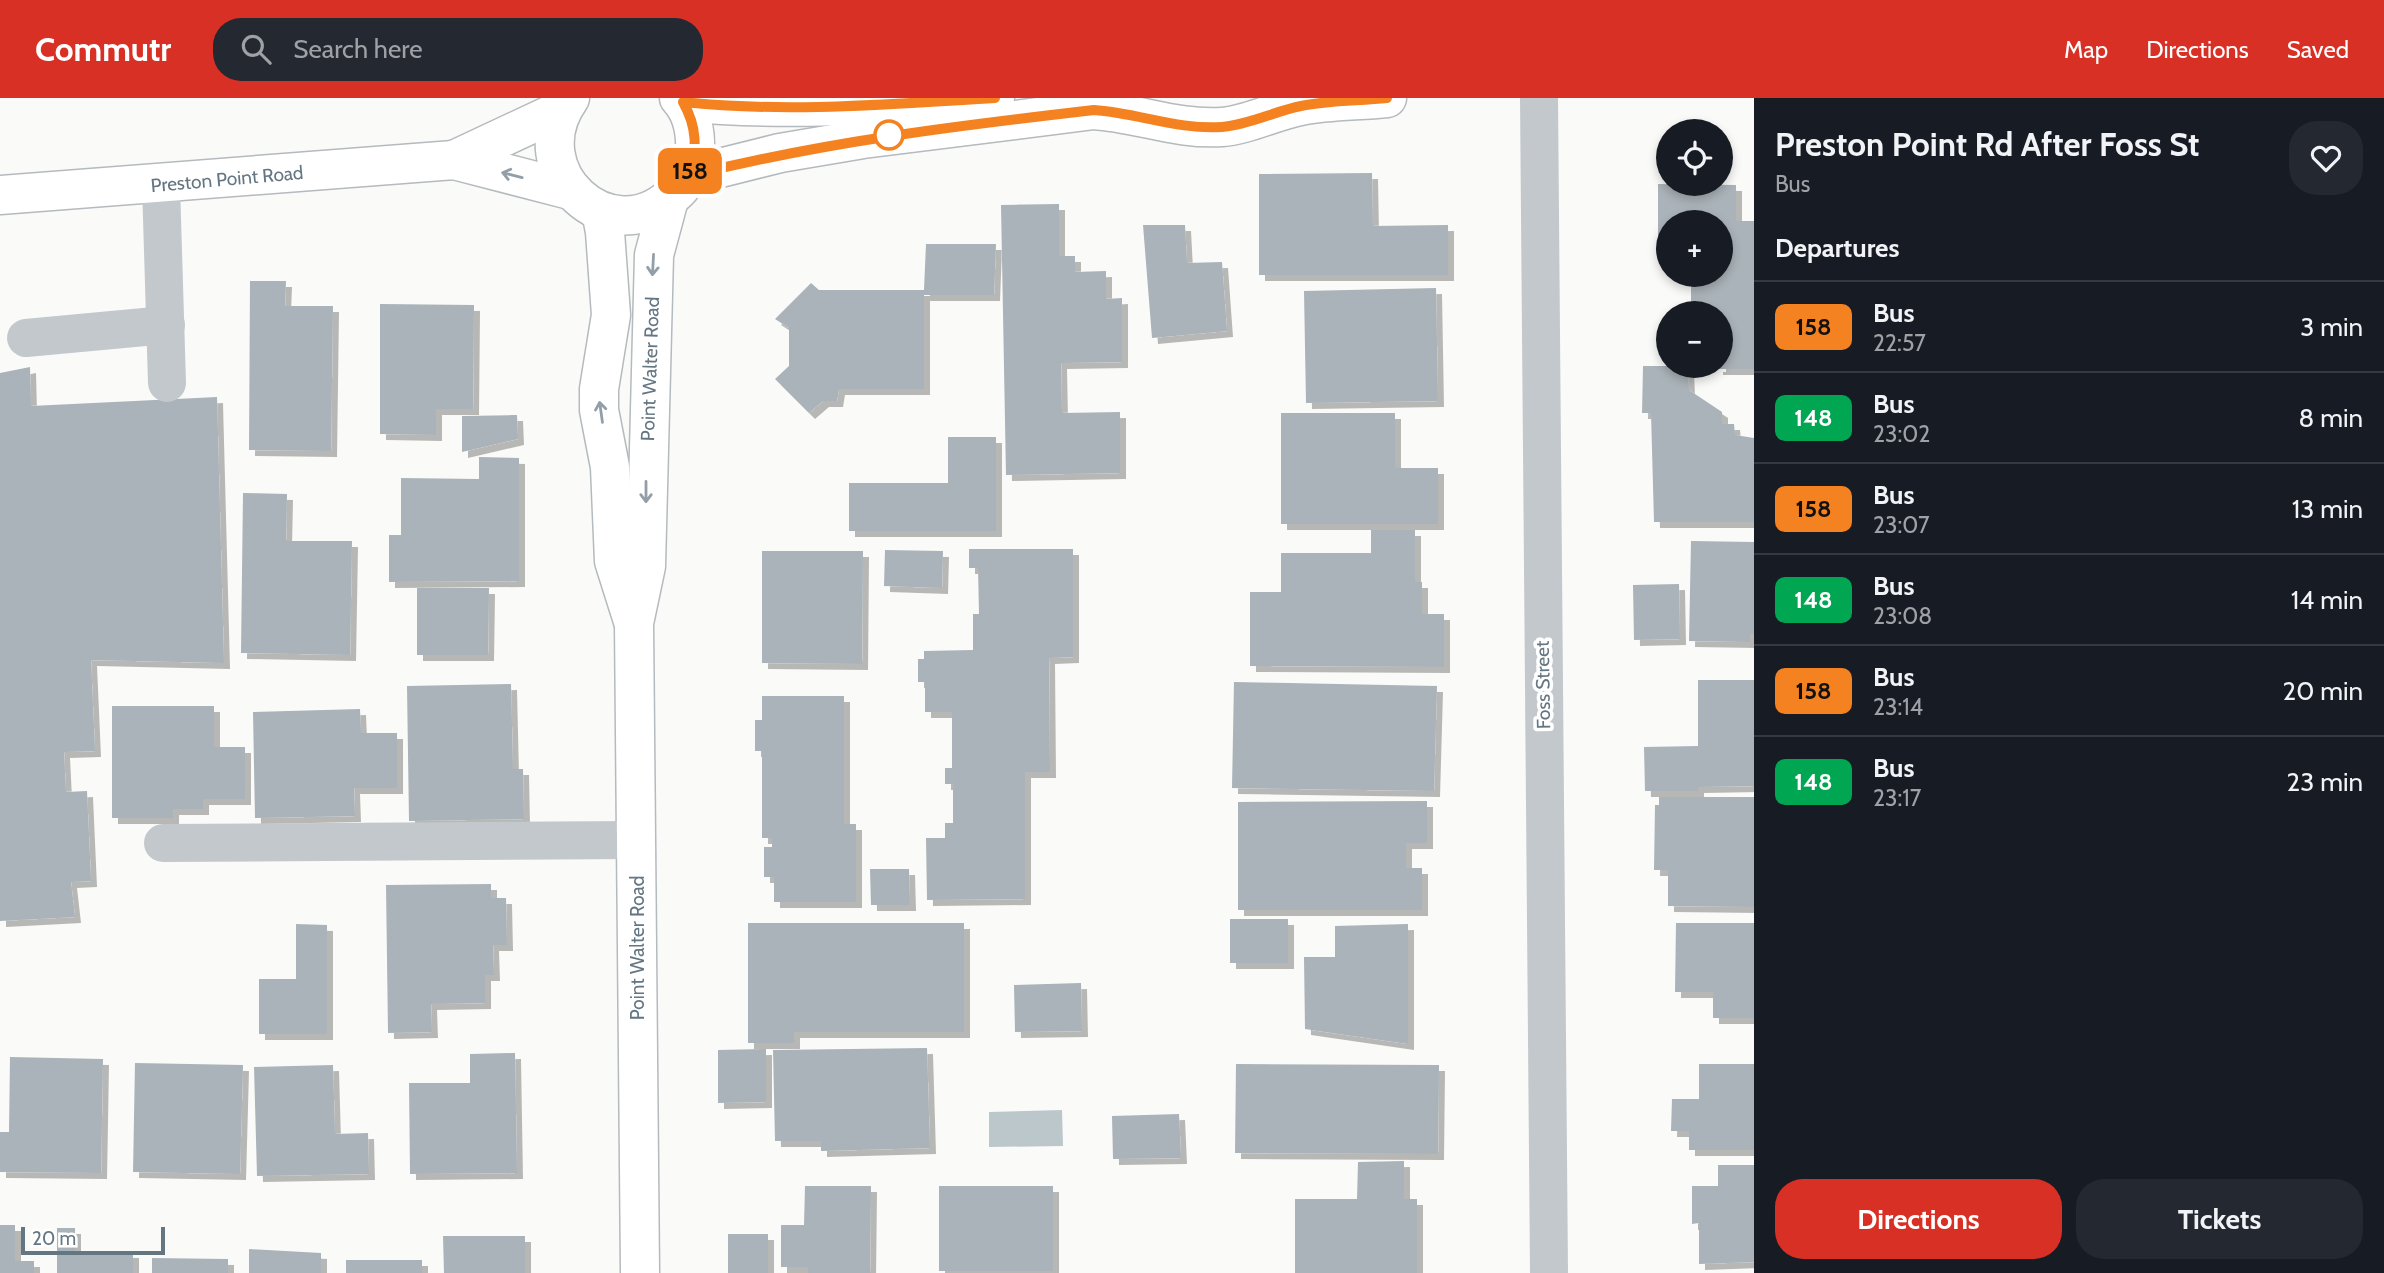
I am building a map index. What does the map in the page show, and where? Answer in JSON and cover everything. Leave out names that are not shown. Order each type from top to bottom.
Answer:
[{"type":"main road","points":[[681,100],[739,107],[816,108],[996,98]]},
{"type":"main road","points":[[583,199],[614,214],[634,214],[679,188],[831,144],[1081,111],[1128,112],[1160,123],[1226,127],[1304,105],[1387,98]]},
{"type":"main road","name":"Point Walter Road","points":[[640,1273],[634,624],[646,566],[654,255],[679,188],[695,158],[696,139],[692,119],[681,100]]},
{"type":"main road","name":"Point Walter Road","points":[[566,104],[554,130],[553,151],[559,171],[602,216],[606,232],[611,314],[599,388],[599,410],[610,467],[614,561],[634,624]]},
{"type":"main road","name":"Preston Point Road","points":[[454,160],[566,104]]},
{"type":"main road","name":"Preston Point Road","points":[[0,195],[160,185],[454,160],[583,199]]},
{"type":"street","name":"Foss Street","points":[[1539,98],[1549,1273]]},
{"type":"street","points":[[160,185],[167,383]]},
{"type":"street","points":[[26,338],[166,325]]},
{"type":"street","points":[[163,843],[636,840]]},
{"type":"shaded area","points":[[1062,1110],[1063,1146],[989,1147],[989,1112]]},
{"type":"building","points":[[1372,173],[1373,226],[1448,225],[1448,275],[1259,275],[1259,174]]},
{"type":"building","points":[[1733,185],[1736,185],[1736,221],[1754,221],[1754,369],[1733,369],[1733,301],[1691,301],[1691,287],[1733,287],[1733,210],[1658,210],[1658,196],[1733,196]]},
{"type":"building","points":[[1059,204],[1059,256],[1075,256],[1075,272],[1106,271],[1106,299],[1122,298],[1122,362],[1061,363],[1062,413],[1120,412],[1120,473],[1006,475],[1001,205]]},
{"type":"building","points":[[1143,225],[1185,225],[1187,263],[1222,262],[1227,331],[1152,338]]},
{"type":"building","points":[[926,244],[996,244],[994,295],[924,295],[924,389],[839,389],[837,401],[823,401],[809,413],[775,379],[789,366],[789,328],[775,319],[811,283],[819,290],[924,290]]},
{"type":"building","points":[[250,281],[286,281],[285,306],[333,306],[331,451],[249,450]]},
{"type":"building","points":[[1436,288],[1438,401],[1306,403],[1304,291]]},
{"type":"building","points":[[380,304],[474,305],[473,409],[436,409],[436,435],[380,434]]},
{"type":"building","points":[[1643,366],[1656,366],[1656,378],[1688,378],[1689,390],[1722,412],[1722,424],[1734,424],[1735,435],[1754,438],[1754,522],[1654,522],[1651,413],[1642,413]]},
{"type":"building","points":[[30,367],[31,406],[217,397],[224,663],[91,660],[95,751],[64,752],[66,792],[87,791],[91,881],[71,882],[75,917],[0,921],[0,373]]},
{"type":"building","points":[[1281,413],[1395,413],[1395,468],[1438,468],[1438,524],[1281,524]]},
{"type":"building","points":[[517,415],[518,439],[462,452],[462,416]]},
{"type":"building","points":[[948,437],[996,437],[996,531],[849,531],[849,483],[948,483]]},
{"type":"building","points":[[479,457],[519,458],[519,581],[389,582],[389,535],[401,535],[401,478],[479,479]]},
{"type":"building","points":[[243,493],[287,494],[286,541],[352,541],[350,655],[241,653]]},
{"type":"building","points":[[1371,530],[1415,530],[1415,582],[1422,582],[1422,614],[1444,614],[1444,667],[1250,666],[1250,592],[1281,592],[1281,553],[1371,553]]},
{"type":"building","points":[[1691,541],[1754,542],[1754,634],[1750,634],[1750,642],[1689,641]]},
{"type":"building","points":[[969,549],[1073,549],[1073,657],[1049,658],[1050,772],[1025,772],[1025,899],[927,900],[926,838],[945,838],[945,823],[953,823],[953,784],[945,784],[945,768],[952,768],[952,712],[925,712],[925,682],[918,682],[918,659],[924,659],[924,651],[973,650],[973,614],[979,614],[978,568],[969,568]]},
{"type":"building","points":[[885,550],[943,551],[942,588],[884,586]]},
{"type":"building","points":[[762,551],[863,551],[862,664],[762,663]]},
{"type":"building","points":[[1679,584],[1680,639],[1634,640],[1633,585]]},
{"type":"building","points":[[417,588],[489,588],[488,655],[417,655]]},
{"type":"building","points":[[1698,680],[1754,680],[1754,786],[1698,787],[1698,791],[1645,791],[1644,747],[1698,746]]},
{"type":"building","points":[[1234,682],[1437,686],[1434,791],[1232,788]]},
{"type":"building","points":[[511,684],[513,769],[523,769],[524,819],[409,821],[407,686]]},
{"type":"building","points":[[762,696],[844,696],[844,824],[856,824],[856,902],[774,902],[774,877],[764,877],[764,847],[772,847],[772,838],[762,838],[762,751],[755,751],[755,720],[762,720]]},
{"type":"building","points":[[112,706],[214,706],[214,747],[245,747],[245,799],[203,799],[203,809],[173,809],[173,818],[112,818]]},
{"type":"building","points":[[360,709],[361,733],[397,733],[397,788],[354,788],[355,816],[255,818],[253,712]]},
{"type":"building","points":[[1659,797],[1754,797],[1754,907],[1668,906],[1668,870],[1654,870],[1655,805],[1659,805]]},
{"type":"building","points":[[1427,801],[1427,843],[1406,843],[1406,868],[1422,868],[1422,910],[1238,910],[1238,802]]},
{"type":"building","points":[[870,869],[909,869],[910,905],[871,905]]},
{"type":"building","points":[[491,884],[491,898],[506,898],[507,945],[493,945],[494,975],[485,975],[485,1003],[431,1004],[432,1032],[388,1033],[386,885]]},
{"type":"building","points":[[1230,919],[1288,919],[1288,963],[1230,963]]},
{"type":"building","points":[[748,923],[964,923],[964,1032],[794,1032],[794,1043],[748,1043]]},
{"type":"building","points":[[1676,923],[1754,923],[1754,1018],[1713,1018],[1713,992],[1675,992]]},
{"type":"building","points":[[296,924],[327,925],[327,1034],[259,1034],[259,979],[296,979]]},
{"type":"building","points":[[1408,924],[1408,1044],[1305,1029],[1304,957],[1335,957],[1335,926]]},
{"type":"building","points":[[1081,983],[1082,1031],[1015,1032],[1014,985]]},
{"type":"building","points":[[927,1048],[930,1148],[821,1151],[821,1141],[775,1141],[773,1050]]},
{"type":"building","points":[[766,1049],[766,1102],[718,1103],[718,1050]]},
{"type":"building","points":[[515,1053],[517,1173],[410,1174],[409,1083],[470,1083],[470,1054]]},
{"type":"building","points":[[10,1057],[103,1059],[101,1173],[0,1172],[0,1132],[9,1132]]},
{"type":"building","points":[[135,1063],[243,1065],[240,1174],[133,1172]]},
{"type":"building","points":[[1236,1064],[1439,1065],[1438,1154],[1235,1153]]},
{"type":"building","points":[[1699,1064],[1754,1064],[1754,1150],[1689,1150],[1689,1131],[1671,1131],[1672,1099],[1699,1099]]},
{"type":"building","points":[[333,1065],[335,1134],[368,1133],[369,1174],[257,1176],[254,1067]]},
{"type":"building","points":[[1179,1114],[1181,1158],[1113,1159],[1112,1116]]},
{"type":"building","points":[[1404,1161],[1404,1199],[1417,1199],[1417,1273],[1295,1273],[1295,1199],[1357,1199],[1358,1162]]},
{"type":"building","points":[[1718,1165],[1754,1165],[1754,1262],[1699,1264],[1699,1223],[1692,1224],[1692,1186],[1718,1186]]},
{"type":"building","points":[[805,1186],[871,1186],[870,1273],[808,1273],[808,1267],[781,1267],[781,1225],[804,1225]]},
{"type":"building","points":[[939,1186],[1053,1186],[1053,1271],[939,1271]]},
{"type":"building","points":[[0,1225],[15,1225],[15,1261],[34,1261],[34,1273],[0,1273]]},
{"type":"building","points":[[57,1228],[75,1228],[75,1251],[133,1252],[133,1273],[57,1273]]},
{"type":"building","points":[[728,1234],[768,1234],[768,1273],[728,1273]]},
{"type":"building","points":[[443,1236],[525,1236],[525,1273],[444,1273]]},
{"type":"building","points":[[249,1249],[321,1253],[321,1273],[249,1273]]},
{"type":"building","points":[[152,1258],[228,1259],[228,1273],[152,1273]]},
{"type":"building","points":[[346,1260],[422,1260],[422,1273],[346,1273]]},
{"type":"bus line","name":"158","points":[[995,98],[816,108],[739,107],[683,102],[692,119],[696,139],[695,158],[688,176],[780,153],[842,142],[1094,110],[1128,112],[1160,123],[1226,127],[1304,105],[1387,98]]}]
